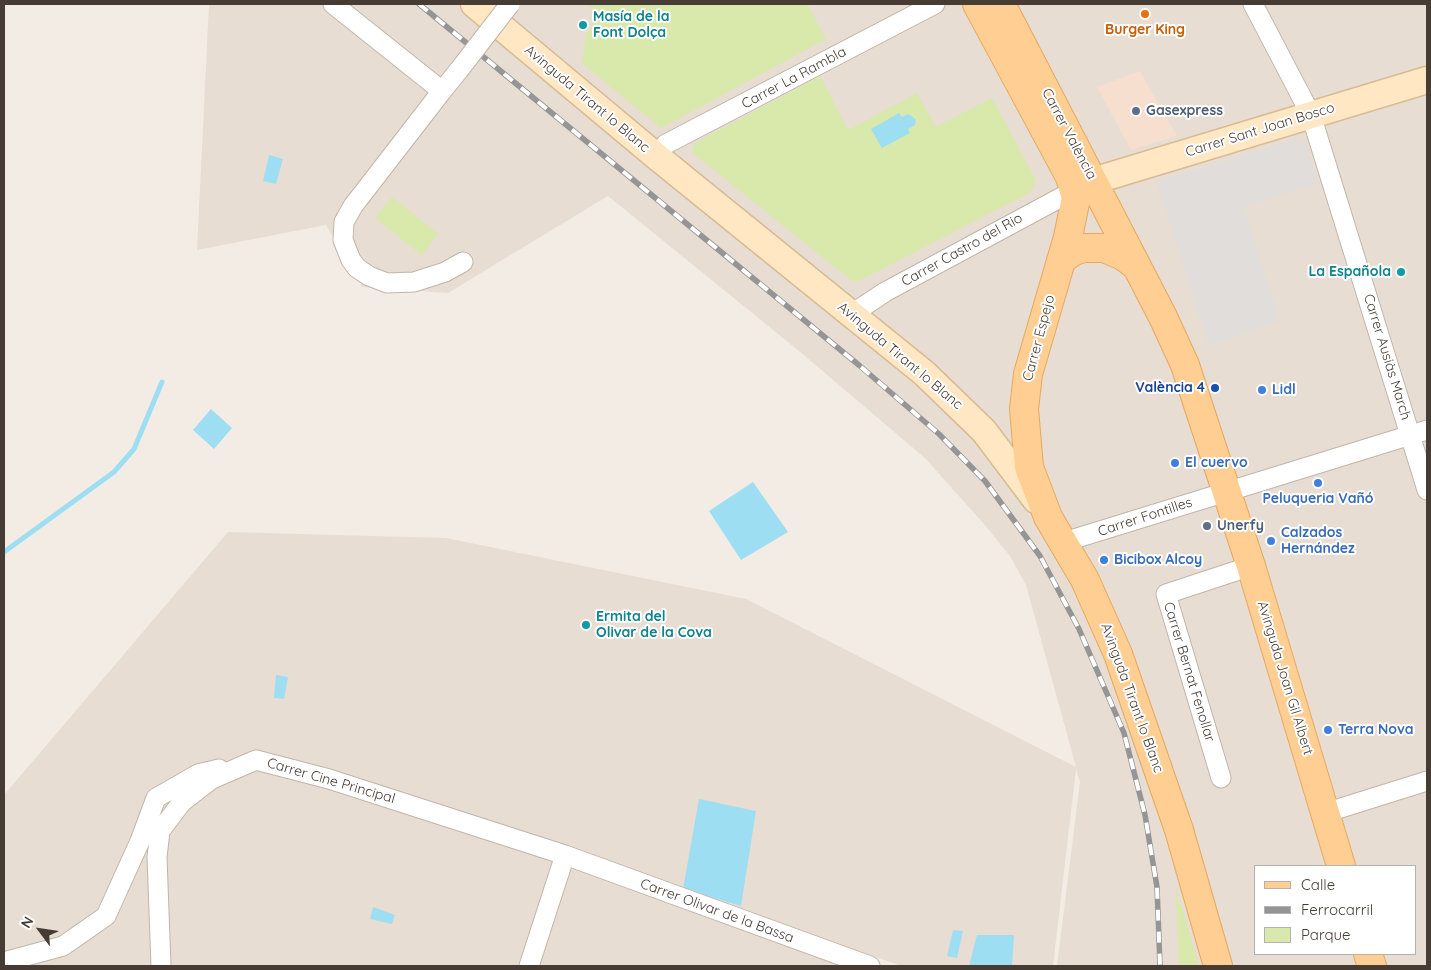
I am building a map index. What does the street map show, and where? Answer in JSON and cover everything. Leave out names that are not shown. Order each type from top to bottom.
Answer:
[{"type":"main road","name":"Carrer València","points":[[977,4],[1070,178],[1083,185]]},
{"type":"main road","name":"Carrer València","points":[[1001,4],[1083,185],[1135,265],[1180,352],[1226,491]]},
{"type":"main road","name":"Carrer Espejo","points":[[1048,517],[1029,467],[1024,409],[1028,374],[1034,346],[1061,260],[1076,198],[1083,185]]},
{"type":"main road","points":[[1061,260],[1074,251],[1084,248],[1104,248],[1122,256],[1135,265]]},
{"type":"main road","name":"Avinguda Joan Gil Albert","points":[[1226,491],[1251,566],[1342,865]]},
{"type":"main road","name":"Avinguda Tirant lo Blanc","points":[[1048,517],[1064,542],[1100,611],[1118,654],[1179,830],[1218,966]]},
{"type":"street","points":[[333,4],[442,91]]},
{"type":"street","name":"Avinguda Tirant lo Blanc","points":[[474,4],[656,156],[924,373],[984,431],[1001,451],[1048,517]]},
{"type":"street","points":[[463,262],[445,272],[414,282],[387,283],[369,276],[357,268],[351,260],[343,240],[344,222],[352,206],[510,4]]},
{"type":"street","name":"Carrer La Rambla","points":[[656,156],[666,144],[935,4]]},
{"type":"street","name":"Carrer Ausiàs March","points":[[1253,4],[1311,115],[1419,432],[1427,490]]},
{"type":"street","name":"Carrer Sant Joan Bosco","points":[[1083,185],[1427,80]]},
{"type":"street","name":"Carrer Castro del Rio","points":[[852,314],[885,292],[1083,185]]},
{"type":"street","name":"Carrer Fontilles","points":[[1064,542],[1419,432]]},
{"type":"street","name":"Carrer Bernat Fenollar","points":[[1221,778],[1166,594],[1251,566]]},
{"type":"street","points":[[4,962],[63,946],[106,916],[137,850],[156,798],[198,774],[256,760]]},
{"type":"street","name":"Carrer Cine Principal","points":[[162,966],[157,857],[160,831],[182,802],[212,779],[256,760],[339,782],[565,855]]},
{"type":"street","points":[[1325,813],[1427,781]]},
{"type":"street","points":[[529,966],[565,855]]},
{"type":"street","name":"Carrer Olivar de la Bassa","points":[[565,855],[867,966]]},
{"type":"shaded area","points":[[209,4],[1427,4],[1427,966],[1057,966],[1080,782],[1076,769],[1053,966],[902,966],[863,953],[854,966],[4,966],[4,795],[228,532],[446,538],[746,599],[1076,767],[1026,585],[1010,556],[984,524],[925,458],[799,351],[608,196],[448,293],[362,287],[326,225],[197,250]]},
{"type":"shaded area","name":"Gasexpress","points":[[1140,71],[1177,136],[1131,150],[1097,87]]},
{"type":"shaded area","points":[[1296,139],[1306,144],[1318,184],[1244,207],[1280,321],[1209,346],[1157,182]]},
{"type":"green space","points":[[587,4],[807,4],[826,39],[661,128],[582,63],[586,35],[601,15]]},
{"type":"green space","points":[[820,76],[848,130],[917,93],[936,127],[992,98],[1036,181],[1031,192],[859,281],[852,281],[693,153],[693,144]]},
{"type":"green space","points":[[392,197],[438,234],[422,255],[375,218]]},
{"type":"green space","points":[[1176,888],[1195,952],[1199,966],[1179,966]]},
{"type":"water","points":[[899,113],[902,117],[908,114],[913,117],[916,120],[915,125],[908,129],[910,133],[882,148],[871,129]]},
{"type":"water","points":[[269,155],[283,159],[276,184],[263,181]]},
{"type":"water","points":[[211,409],[232,428],[214,449],[193,430]]},
{"type":"water","points":[[753,482],[788,532],[741,560],[709,511]]},
{"type":"water","points":[[276,675],[288,677],[284,699],[274,698]]},
{"type":"water","points":[[699,799],[756,811],[741,906],[683,889]]},
{"type":"water","points":[[373,907],[395,915],[392,924],[370,919]]},
{"type":"water","points":[[953,930],[963,931],[957,958],[947,956]]},
{"type":"water","points":[[977,935],[1014,935],[1012,966],[969,966]]},
{"type":"waterway","points":[[4,552],[114,472],[134,449],[162,382]]},
{"type":"railway","points":[[419,4],[860,366],[939,434],[985,481],[1040,556],[1079,629],[1124,733],[1145,815],[1157,887],[1160,966]]},
{"type":"place","name":"Burger King","points":[[1145,14]]},
{"type":"place","name":"Masía de la Font Dolça","points":[[583,25]]},
{"type":"place","name":"Gasexpress","points":[[1136,111]]},
{"type":"place","name":"La Española","points":[[1401,272]]},
{"type":"place","name":"València 4","points":[[1215,388]]},
{"type":"place","name":"Lidl","points":[[1262,390]]},
{"type":"place","name":"El cuervo","points":[[1175,463]]},
{"type":"place","name":"Peluqueria Vañó","points":[[1318,483]]},
{"type":"place","name":"Unerfy","points":[[1207,526]]},
{"type":"place","name":"Calzados Hernández","points":[[1271,541]]},
{"type":"place","name":"Bicibox Alcoy","points":[[1104,560]]},
{"type":"place","name":"Ermita del Olivar de la Cova","points":[[586,625]]},
{"type":"place","name":"Terra Nova","points":[[1328,730]]}]
